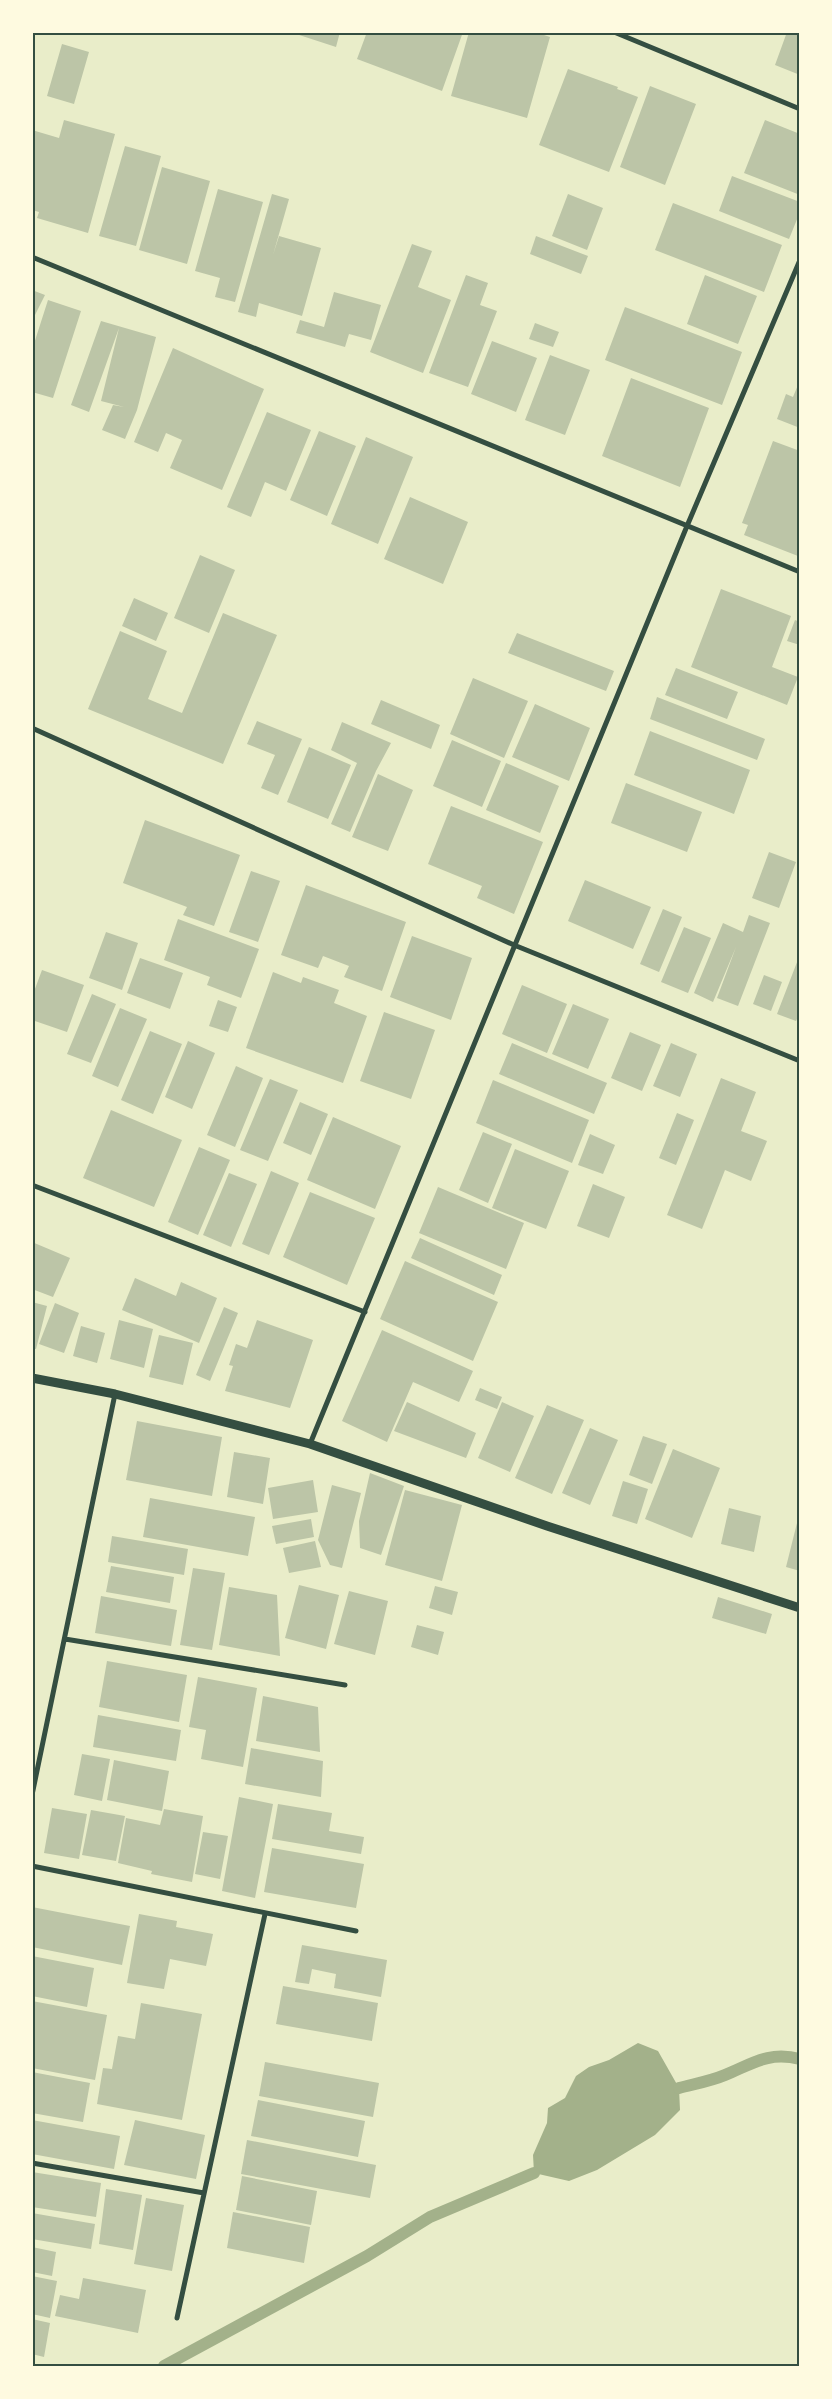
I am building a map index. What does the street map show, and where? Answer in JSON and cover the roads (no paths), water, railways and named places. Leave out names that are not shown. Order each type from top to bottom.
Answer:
[{"type":"street","points":[[614,32],[800,109]]},
{"type":"street","points":[[32,257],[800,572]]},
{"type":"street","points":[[310,1444],[687,526],[800,260]]},
{"type":"street","points":[[32,728],[514,945],[800,1061]]},
{"type":"street","points":[[32,1185],[365,1312]]},
{"type":"street","points":[[32,1378],[115,1394],[310,1444],[590,1540],[800,1608]]},
{"type":"street","points":[[32,1795],[115,1394]]},
{"type":"street","points":[[65,1639],[345,1685]]},
{"type":"street","points":[[32,1866],[356,1931]]},
{"type":"street","points":[[177,2318],[265,1914]]},
{"type":"street","points":[[32,2163],[204,2193]]},
{"type":"waterway","points":[[679,2088],[708,2081],[769,2058],[789,2057],[800,2059]]},
{"type":"waterway","points":[[164,2366],[367,2256],[430,2217],[534,2173]]}]
